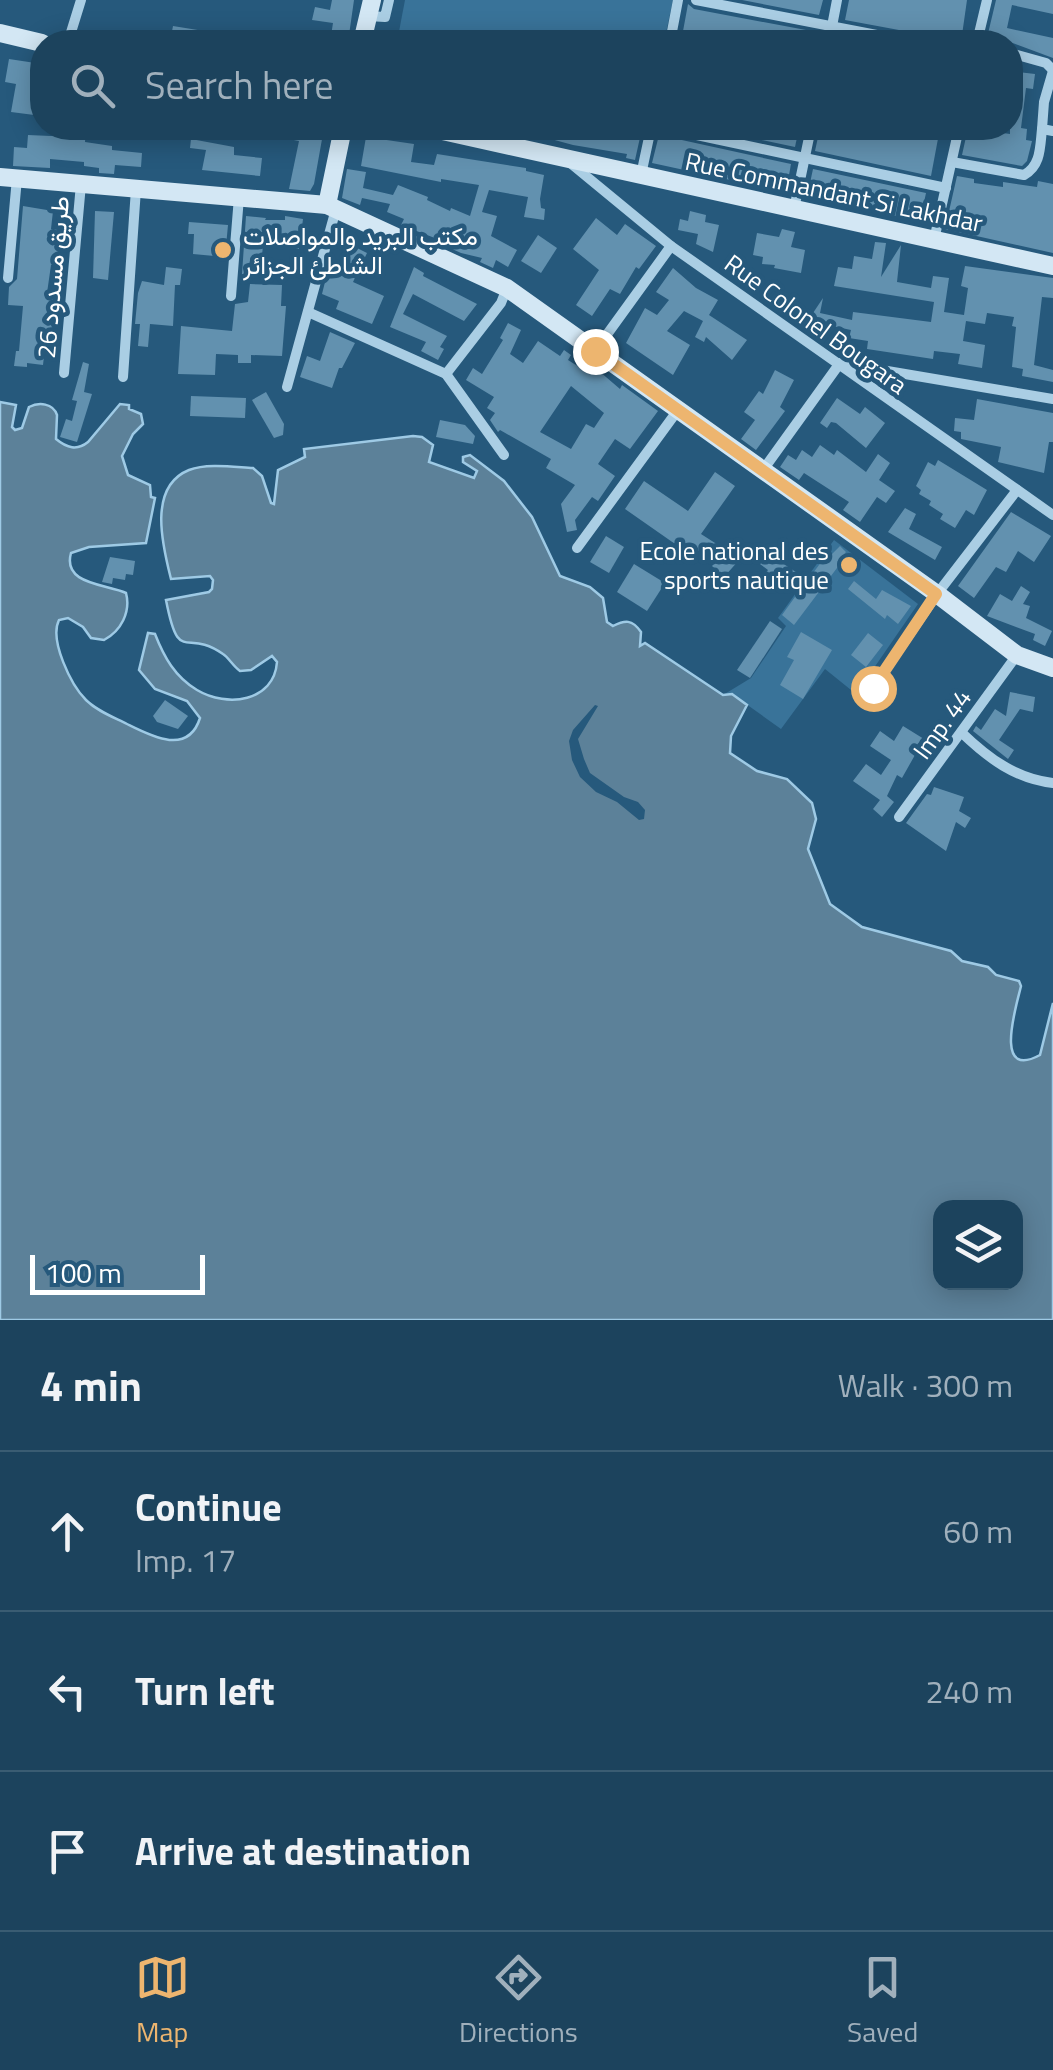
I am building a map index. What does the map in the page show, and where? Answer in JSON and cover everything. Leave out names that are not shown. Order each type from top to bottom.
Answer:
[{"type":"street","points":[[71,30],[80,0]]},
{"type":"street","points":[[370,8],[386,17],[389,0]]},
{"type":"street","points":[[672,30],[678,0]]},
{"type":"street","points":[[696,0],[852,30]]},
{"type":"street","points":[[831,30],[838,0]]},
{"type":"street","points":[[980,30],[986,0]]},
{"type":"street","points":[[0,33],[30,40]]},
{"type":"street","points":[[952,162],[1024,176],[1033,170],[1048,130],[1044,102],[1053,71],[1046,63],[1023,57]]},
{"type":"street","points":[[287,387],[332,207],[341,140]]},
{"type":"street","name":"Rue Commandant Si Lakhdar","points":[[483,140],[1053,266]]},
{"type":"street","points":[[641,175],[648,140]]},
{"type":"street","points":[[720,140],[946,188]]},
{"type":"street","points":[[794,209],[808,140]]},
{"type":"street","points":[[934,240],[957,140]]},
{"type":"street","name":"Rue Colonel Bougara","points":[[563,158],[671,246],[1053,514]]},
{"type":"street","points":[[8,278],[8,177],[332,207],[507,288],[1017,655],[1053,668]]},
{"type":"street","name":"طريق مسدود 26","points":[[64,373],[81,184]]},
{"type":"street","points":[[123,377],[136,189]]},
{"type":"street","points":[[230,296],[239,197]]},
{"type":"street","points":[[595,351],[671,246]]},
{"type":"street","points":[[446,374],[501,303],[507,288]]},
{"type":"street","points":[[308,312],[446,374],[504,456]]},
{"type":"street","points":[[762,470],[840,362],[1053,399]]},
{"type":"street","points":[[577,548],[678,410]]},
{"type":"street","points":[[873,688],[936,594],[1017,490]]},
{"type":"street","name":"Imp. 44","points":[[900,817],[1017,655]]},
{"type":"street","points":[[962,733],[988,758],[1015,773],[1053,783]]},
{"type":"shaded area","points":[[405,0],[673,0],[667,30],[399,30]]},
{"type":"shaded area","points":[[0,402],[16,405],[12,427],[15,430],[22,428],[29,407],[49,406],[57,415],[56,439],[72,447],[88,442],[120,404],[141,414],[143,424],[122,456],[128,475],[150,485],[151,497],[155,498],[146,543],[89,547],[71,553],[70,564],[88,582],[126,593],[123,620],[104,640],[91,638],[83,627],[68,618],[59,620],[57,639],[68,673],[86,700],[100,711],[168,740],[187,737],[200,718],[187,701],[155,689],[139,670],[148,633],[155,634],[182,679],[209,696],[222,699],[247,698],[258,693],[274,675],[277,662],[272,656],[251,670],[240,671],[223,654],[185,642],[175,633],[166,600],[209,592],[213,580],[210,576],[171,579],[161,519],[167,490],[176,478],[204,467],[253,468],[262,476],[274,504],[278,470],[305,457],[304,449],[413,436],[433,445],[429,462],[474,478],[477,471],[463,462],[463,457],[470,455],[504,481],[532,517],[560,576],[590,587],[603,598],[607,622],[613,626],[631,623],[641,632],[640,646],[645,643],[723,695],[732,694],[747,705],[731,736],[730,753],[757,771],[787,779],[812,803],[816,819],[808,849],[830,904],[862,927],[951,951],[962,961],[1019,981],[1011,1037],[1016,1058],[1025,1060],[1040,1055],[1053,1003],[1053,1320],[0,1320]]},
{"type":"shaded area","points":[[834,540],[918,604],[856,694],[825,669],[781,729],[732,694],[723,695],[751,678],[786,626],[778,618]]},
{"type":"pier","points":[[598,706],[578,739],[590,773],[638,802],[645,810],[644,819],[639,820],[617,802],[596,792],[580,777],[572,760],[569,741],[573,730]]},
{"type":"building","points":[[332,0],[354,0],[350,30],[332,30],[333,23],[312,20],[315,7],[330,10]]},
{"type":"building","points":[[742,0],[823,0],[819,15]]},
{"type":"building","points":[[849,0],[967,0],[963,30],[899,30],[845,20]]},
{"type":"building","points":[[996,0],[1053,0],[1053,14],[1012,5],[1007,28],[1016,30],[989,30]]},
{"type":"building","points":[[688,4],[694,9],[806,30],[683,30]]},
{"type":"building","points":[[1023,31],[1053,38],[1053,58],[1023,47]]},
{"type":"building","points":[[9,59],[30,62],[30,114],[11,112],[16,84],[5,82]]},
{"type":"building","points":[[1023,73],[1035,74],[1033,89],[1026,88],[1023,112]]},
{"type":"building","points":[[1023,128],[1027,129],[1026,140],[1032,141],[1022,166],[962,155],[965,140],[1023,140]]},
{"type":"building","points":[[28,135],[30,140],[85,140],[112,146],[112,150],[142,153],[141,167],[115,165],[114,174],[99,173],[99,168],[84,166],[84,162],[50,159],[50,168],[13,166],[14,147],[27,148]]},
{"type":"building","points":[[191,140],[196,140],[234,147],[234,155],[262,158],[260,176],[202,170],[206,150],[190,148]]},
{"type":"building","points":[[294,140],[322,140],[310,191],[289,189],[299,141]]},
{"type":"building","points":[[365,140],[387,140],[414,144],[411,162],[434,165],[437,154],[526,168],[544,175],[540,199],[541,208],[545,209],[544,220],[524,217],[528,197],[489,190],[482,212],[497,216],[491,236],[517,250],[508,267],[496,260],[493,268],[480,262],[482,258],[461,253],[401,225],[404,219],[387,212],[390,204],[362,198],[360,205],[342,198],[347,169],[366,172],[363,188],[393,195],[398,185],[450,211],[451,208],[470,216],[479,185],[441,182],[361,166]]},
{"type":"building","points":[[555,140],[639,140],[635,160],[626,158],[627,154]]},
{"type":"building","points":[[658,140],[682,140],[791,164],[786,192],[652,163]]},
{"type":"building","points":[[761,140],[796,140],[795,147]]},
{"type":"building","points":[[817,140],[938,140],[931,176],[815,151]]},
{"type":"building","points":[[813,169],[926,193],[920,221],[807,197]]},
{"type":"building","points":[[957,176],[1003,187],[1003,182],[1037,187],[1038,181],[1053,184],[1053,253],[945,229]]},
{"type":"building","points":[[23,206],[53,211],[51,229],[62,230],[47,293],[55,293],[56,315],[50,336],[41,335],[39,355],[44,356],[43,365],[27,363],[27,367],[14,366],[23,306],[8,305],[9,287],[17,279]]},
{"type":"building","points":[[95,211],[114,212],[108,280],[93,278]]},
{"type":"building","points":[[690,211],[706,215],[705,222],[719,225],[713,252],[696,244],[698,234],[678,230],[680,219],[688,221]]},
{"type":"building","points":[[246,216],[303,219],[301,235],[318,240],[316,250],[299,245],[299,249],[287,247],[288,235],[264,235],[260,276],[242,274]]},
{"type":"building","points":[[596,218],[617,235],[625,224],[656,246],[639,269],[636,267],[620,294],[610,289],[592,316],[576,305],[599,270],[573,249]]},
{"type":"building","points":[[189,222],[228,225],[225,257],[193,254],[194,234],[188,234]]},
{"type":"building","points":[[782,229],[795,232],[791,247],[805,250],[801,273],[762,264],[763,257],[753,255],[757,233],[779,237]]},
{"type":"building","points":[[538,235],[557,248],[541,273],[521,261]]},
{"type":"building","points":[[875,242],[886,243],[881,277],[901,245],[897,282],[931,288],[933,276],[949,278],[944,312],[964,315],[968,288],[961,286],[965,266],[1053,278],[1053,298],[1042,297],[1034,365],[1053,370],[1053,382],[1022,376],[1023,369],[1012,367],[1014,317],[987,313],[985,324],[966,321],[963,341],[985,345],[982,368],[958,364],[960,354],[934,351],[933,359],[867,349],[868,341],[849,338],[851,330],[818,323],[815,336],[803,328],[823,298],[820,313],[852,320],[853,312],[931,322],[934,302],[834,286],[838,267],[852,269],[854,256],[872,259]]},
{"type":"building","points":[[349,244],[367,253],[353,282],[384,296],[372,324],[336,309],[339,301],[322,294],[328,270],[335,272]]},
{"type":"building","points":[[166,267],[182,269],[180,285],[175,285],[173,326],[150,324],[148,347],[138,346],[140,324],[135,324],[142,281],[164,285]]},
{"type":"building","points":[[414,267],[423,276],[477,304],[464,321],[413,294],[403,314],[447,336],[438,360],[421,351],[426,342],[390,327]]},
{"type":"building","points":[[673,268],[718,300],[709,315],[747,340],[732,360],[706,337],[704,342],[695,337],[703,321],[684,311],[667,331],[690,345],[673,375],[626,343],[645,308],[657,315],[669,300],[656,292]]},
{"type":"building","points":[[250,284],[282,285],[281,306],[286,306],[282,356],[251,355],[251,363],[238,363],[238,355],[216,354],[215,375],[178,374],[181,326],[232,331],[235,304],[248,302]]},
{"type":"building","points":[[508,323],[521,330],[510,354],[523,363],[538,341],[560,356],[564,350],[571,355],[568,360],[587,372],[592,365],[620,389],[622,385],[658,411],[630,449],[615,439],[598,464],[615,476],[598,501],[592,497],[575,520],[577,530],[567,532],[561,504],[575,485],[546,468],[551,459],[498,432],[490,420],[495,413],[487,408],[494,397],[466,380],[473,368],[482,374],[503,340],[500,338]],"holes":[[[571,386],[604,413],[594,428],[586,424],[571,449],[540,432]]]},
{"type":"building","points":[[330,332],[355,343],[332,388],[300,377],[307,356],[320,361]]},
{"type":"building","points":[[83,362],[89,364],[84,392],[92,394],[77,442],[60,437],[66,419],[72,421],[77,401],[72,400]]},
{"type":"building","points":[[775,370],[794,380],[780,407],[785,411],[756,450],[741,439],[755,420],[744,412],[759,391],[763,394]]},
{"type":"building","points":[[266,392],[284,424],[283,435],[274,438],[252,400]]},
{"type":"building","points":[[191,396],[246,398],[245,418],[190,416]]},
{"type":"building","points":[[837,398],[860,414],[865,407],[885,423],[866,448],[836,423],[831,422],[827,428],[820,423]]},
{"type":"building","points":[[977,399],[1053,413],[1053,442],[1049,442],[1044,473],[998,462],[1001,447],[961,439],[961,432],[954,431],[955,418],[974,420]]},
{"type":"building","points":[[440,420],[465,425],[475,436],[473,444],[436,437]]},
{"type":"building","points":[[820,445],[834,455],[837,450],[866,472],[878,454],[890,463],[879,480],[895,491],[886,503],[877,497],[860,522],[843,510],[849,502],[804,473],[799,480],[780,467],[788,455],[796,460],[802,450],[812,457]]},
{"type":"building","points":[[938,460],[987,490],[974,515],[966,510],[955,528],[940,519],[943,514],[929,505],[931,501],[919,494],[921,490],[916,486],[928,462],[935,466]]},
{"type":"building","points":[[715,472],[735,486],[701,534],[740,559],[724,577],[712,566],[716,562],[692,547],[688,553],[625,509],[644,481],[688,511]]},
{"type":"building","points":[[905,508],[916,514],[909,529],[942,547],[935,560],[888,532]]},
{"type":"building","points":[[1011,512],[1051,536],[1034,562],[1018,551],[1006,572],[996,567],[974,598],[958,586]]},
{"type":"building","points":[[606,536],[624,547],[609,573],[590,562]]},
{"type":"building","points":[[840,546],[846,552],[837,562],[840,564],[794,625],[782,615],[800,590],[783,579],[777,588],[762,578],[768,570],[760,564],[767,553],[808,580],[827,554],[830,556]]},
{"type":"building","points":[[110,557],[135,561],[133,575],[126,574],[125,580],[113,578],[112,584],[102,582]]},
{"type":"building","points":[[634,564],[665,583],[647,611],[617,592]]},
{"type":"building","points":[[854,581],[876,599],[882,590],[911,606],[898,624],[887,615],[885,619],[848,589]]},
{"type":"building","points":[[1021,586],[1030,592],[1023,604],[1030,606],[1026,618],[1052,631],[1045,646],[1033,640],[1035,634],[987,616],[1000,594],[1012,601]]},
{"type":"building","points":[[770,621],[782,629],[750,678],[737,670]]},
{"type":"building","points":[[801,632],[832,650],[803,699],[780,685],[794,660],[787,657]]},
{"type":"building","points":[[868,633],[883,645],[866,667],[851,655]]},
{"type":"building","points":[[1010,692],[1035,697],[1033,712],[1020,709],[999,740],[1014,750],[1008,759],[973,731],[976,726],[981,730],[995,709],[1006,716]]},
{"type":"building","points":[[165,700],[188,716],[178,729],[157,722],[153,716]]},
{"type":"building","points":[[903,726],[924,739],[902,778],[897,775],[887,796],[894,802],[882,817],[873,809],[880,800],[853,781],[866,764],[881,775],[891,760],[870,746],[880,731],[894,741]]},
{"type":"building","points":[[934,787],[964,797],[959,811],[971,818],[965,828],[956,822],[946,851],[906,823]]},
{"type":"place","name":"مكتب البريد والمواصلات الشاطئ الجزائر","points":[[223,250]]},
{"type":"place","name":"Ecole national des sports nautique","points":[[849,565]]},
{"type":"route","points":[[595,351],[936,594],[873,688]]}]
